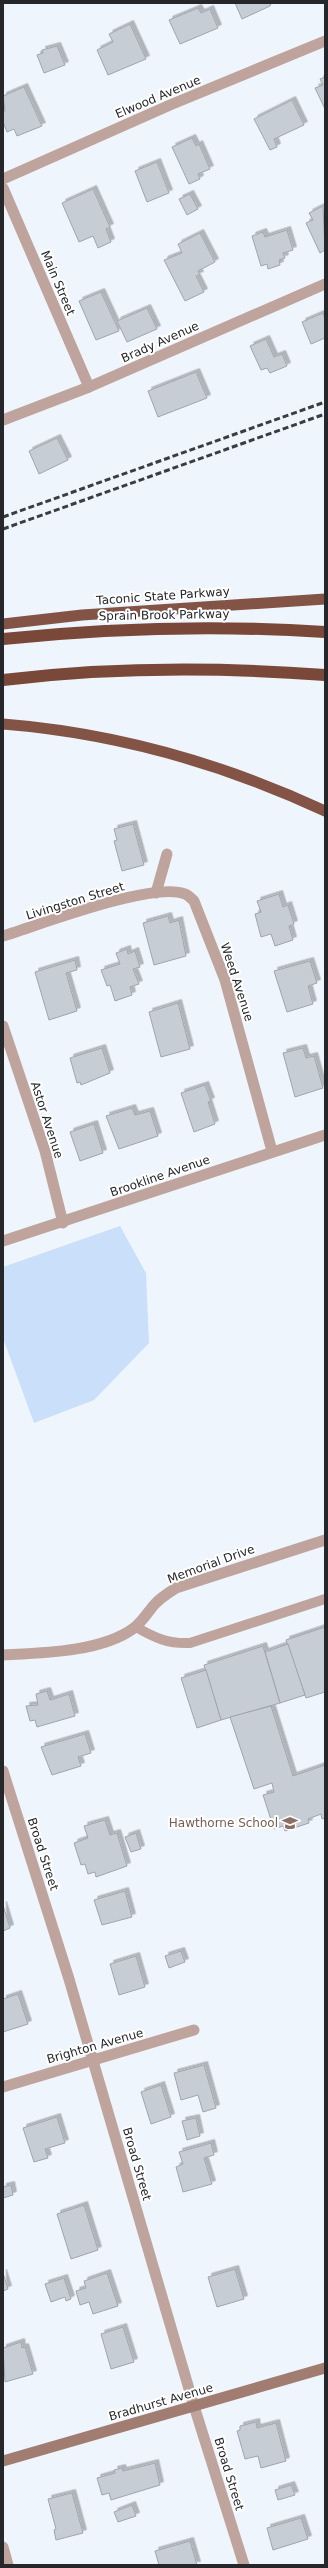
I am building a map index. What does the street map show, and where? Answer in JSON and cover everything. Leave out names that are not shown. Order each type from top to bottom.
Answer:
[{"type":"highway","name":"Taconic State Parkway","points":[[3,624],[90,614],[325,599]]},
{"type":"highway","name":"Sprain Brook Parkway","points":[[3,639],[95,631],[174,628],[245,628],[325,632]]},
{"type":"highway","points":[[3,680],[148,670],[219,670],[325,675]]},
{"type":"highway","points":[[3,724],[112,738],[181,755],[253,779],[325,810]]},
{"type":"main road","name":"Bradhurst Avenue","points":[[3,2461],[325,2368]]},
{"type":"street","name":"Elwood Avenue","points":[[3,179],[170,105],[325,41]]},
{"type":"street","name":"Main Street","points":[[3,188],[89,387]]},
{"type":"street","name":"Brady Avenue","points":[[3,420],[89,387],[325,284]]},
{"type":"street","points":[[156,893],[168,854]]},
{"type":"street","name":"Weed Avenue","points":[[156,893],[168,891],[185,894],[194,901],[225,980],[272,1151]]},
{"type":"street","name":"Livingston Street","points":[[3,936],[130,897],[156,893]]},
{"type":"street","name":"Astor Avenue","points":[[3,1026],[44,1151],[63,1223]]},
{"type":"street","name":"Brookline Avenue","points":[[3,1242],[63,1223],[272,1151],[325,1135]]},
{"type":"street","name":"Memorial Drive","points":[[3,1655],[40,1653],[100,1643],[122,1636],[136,1627],[155,1603],[176,1588],[325,1540]]},
{"type":"street","name":"Broad Street","points":[[3,1771],[93,2060],[194,2406],[244,2565]]},
{"type":"street","name":"Brighton Avenue","points":[[3,2087],[194,2030]]},
{"type":"street","points":[[3,2547],[8,2565]]},
{"type":"lane","points":[[136,1627],[157,1639],[172,1644],[190,1643],[325,1599]]},
{"type":"shaded area","points":[[120,1226],[146,1273],[149,1343],[94,1400],[34,1423],[3,1338],[3,1267]]},
{"type":"building","points":[[235,3],[271,3],[270,6],[242,19]]},
{"type":"building","points":[[198,8],[201,13],[210,9],[218,28],[180,44],[169,20]]},
{"type":"building","points":[[130,24],[146,59],[108,75],[97,50],[113,42],[109,34]]},
{"type":"building","points":[[57,46],[65,65],[44,73],[37,55],[43,53],[42,50]]},
{"type":"building","points":[[325,77],[325,109],[315,88],[323,85],[320,79]]},
{"type":"building","points":[[24,87],[42,126],[17,136],[14,129],[7,132],[3,122],[3,112],[5,111],[3,96]]},
{"type":"building","points":[[292,100],[304,125],[274,139],[277,147],[270,150],[254,119]]},
{"type":"building","points":[[192,138],[196,146],[199,144],[210,169],[198,174],[200,179],[189,184],[172,147]]},
{"type":"building","points":[[157,162],[169,193],[147,202],[135,171]]},
{"type":"building","points":[[93,189],[110,227],[106,229],[111,242],[98,248],[93,236],[79,242],[62,203]]},
{"type":"building","points":[[190,194],[198,209],[187,215],[179,199]]},
{"type":"building","points":[[323,206],[325,250],[320,253],[306,223],[313,220],[309,213]]},
{"type":"building","points":[[287,230],[293,250],[283,253],[285,258],[279,260],[280,265],[268,269],[267,264],[261,266],[252,236],[263,232],[265,237]]},
{"type":"building","points":[[200,233],[215,262],[198,271],[200,275],[196,276],[204,292],[185,301],[164,260],[182,253],[178,244]]},
{"type":"building","points":[[101,292],[119,331],[96,340],[79,301]]},
{"type":"building","points":[[147,308],[157,329],[127,342],[117,321]]},
{"type":"building","points":[[323,313],[325,319],[325,338],[311,344],[302,322]]},
{"type":"building","points":[[266,339],[274,357],[282,354],[287,366],[270,373],[267,368],[261,370],[250,346]]},
{"type":"building","points":[[196,372],[207,398],[158,417],[148,391]]},
{"type":"building","points":[[57,438],[68,460],[39,474],[29,451]]},
{"type":"building","points":[[133,824],[144,865],[122,871],[114,841],[117,840],[114,829]]},
{"type":"building","points":[[279,894],[283,907],[288,905],[294,924],[289,926],[293,940],[275,946],[271,934],[261,937],[255,914],[261,912],[257,901]]},
{"type":"building","points":[[168,916],[170,923],[179,920],[186,956],[154,965],[143,923]]},
{"type":"building","points":[[127,949],[128,954],[135,951],[140,967],[133,969],[139,984],[130,987],[132,995],[115,1001],[110,985],[107,986],[101,970],[120,964],[116,953]]},
{"type":"building","points":[[75,960],[77,970],[66,973],[77,1011],[49,1020],[35,972]]},
{"type":"building","points":[[310,961],[317,983],[308,986],[313,1004],[287,1012],[274,971]]},
{"type":"building","points":[[178,1003],[190,1049],[161,1057],[149,1012]]},
{"type":"building","points":[[102,1048],[110,1073],[81,1085],[80,1082],[77,1083],[70,1058]]},
{"type":"building","points":[[303,1048],[306,1058],[314,1056],[323,1088],[295,1097],[283,1053]]},
{"type":"building","points":[[205,1085],[211,1101],[208,1102],[215,1124],[194,1132],[181,1093]]},
{"type":"building","points":[[132,1108],[135,1115],[150,1111],[158,1136],[119,1149],[106,1116]]},
{"type":"building","points":[[94,1124],[103,1153],[80,1161],[70,1132]]},
{"type":"building","points":[[325,1627],[325,1692],[306,1698],[286,1640]]},
{"type":"building","points":[[288,1644],[305,1695],[280,1703],[265,1652]]},
{"type":"building","points":[[263,1646],[280,1703],[221,1720],[204,1665]]},
{"type":"building","points":[[206,1670],[221,1720],[197,1728],[181,1678]]},
{"type":"building","points":[[47,1691],[50,1700],[69,1694],[75,1716],[37,1727],[35,1720],[30,1721],[26,1706],[38,1705],[36,1694]]},
{"type":"building","points":[[271,1706],[293,1776],[325,1765],[325,1818],[322,1819],[321,1814],[308,1819],[309,1823],[285,1831],[283,1826],[274,1829],[263,1795],[274,1792],[272,1783],[254,1789],[230,1717]]},
{"type":"building","points":[[85,1734],[91,1753],[78,1757],[81,1766],[52,1775],[41,1747]]},
{"type":"building","points":[[105,1820],[110,1835],[117,1833],[127,1866],[96,1877],[95,1872],[88,1874],[85,1864],[81,1865],[74,1843],[88,1838],[84,1826]]},
{"type":"building","points":[[136,1833],[141,1849],[131,1852],[125,1837]]},
{"type":"building","points":[[125,1891],[132,1917],[102,1925],[94,1900]]},
{"type":"building","points":[[3,1905],[10,1928],[3,1931]]},
{"type":"building","points":[[181,1951],[185,1962],[169,1968],[165,1956]]},
{"type":"building","points":[[136,1956],[145,1987],[119,1995],[110,1964]]},
{"type":"building","points":[[18,1994],[28,2024],[3,2032],[3,1999]]},
{"type":"building","points":[[204,2065],[216,2108],[203,2112],[198,2095],[181,2100],[174,2073]]},
{"type":"building","points":[[161,2085],[171,2117],[151,2124],[141,2092]]},
{"type":"building","points":[[57,2117],[65,2143],[45,2149],[48,2158],[34,2162],[23,2128]]},
{"type":"building","points":[[196,2118],[200,2136],[187,2140],[182,2121]]},
{"type":"building","points":[[211,2143],[214,2155],[204,2158],[212,2184],[183,2192],[176,2167],[183,2164],[179,2152]]},
{"type":"building","points":[[11,2185],[13,2195],[3,2198],[3,2187]]},
{"type":"building","points":[[84,2205],[98,2250],[71,2259],[57,2214]]},
{"type":"building","points":[[235,2269],[244,2299],[217,2307],[208,2277]]},
{"type":"building","points":[[3,2273],[8,2289],[3,2291]]},
{"type":"building","points":[[107,2273],[118,2306],[93,2314],[89,2302],[80,2305],[76,2291],[86,2288],[84,2281]]},
{"type":"building","points":[[64,2278],[71,2299],[66,2301],[65,2297],[51,2302],[45,2284]]},
{"type":"building","points":[[123,2327],[134,2362],[111,2369],[101,2334]]},
{"type":"building","points":[[21,2342],[22,2348],[25,2347],[33,2374],[5,2382],[3,2348]]},
{"type":"building","points":[[256,2422],[257,2428],[276,2423],[286,2461],[261,2468],[258,2456],[245,2459],[237,2431],[240,2430],[240,2426]]},
{"type":"building","points":[[155,2463],[160,2485],[111,2500],[109,2493],[102,2495],[97,2478],[115,2473],[114,2470],[122,2468],[123,2471]]},
{"type":"building","points":[[291,2485],[295,2495],[278,2500],[275,2490]]},
{"type":"building","points":[[72,2493],[83,2533],[56,2540],[54,2530],[56,2529],[48,2499]]},
{"type":"building","points":[[132,2505],[136,2516],[118,2522],[114,2512]]},
{"type":"building","points":[[301,2518],[308,2539],[273,2550],[267,2528]]},
{"type":"building","points":[[190,2541],[197,2565],[159,2565],[155,2551]]},
{"type":"railway","points":[[3,517],[325,402]]},
{"type":"railway","points":[[3,529],[325,414]]},
{"type":"place","name":"Hawthorne School","points":[[290,1823]]}]
